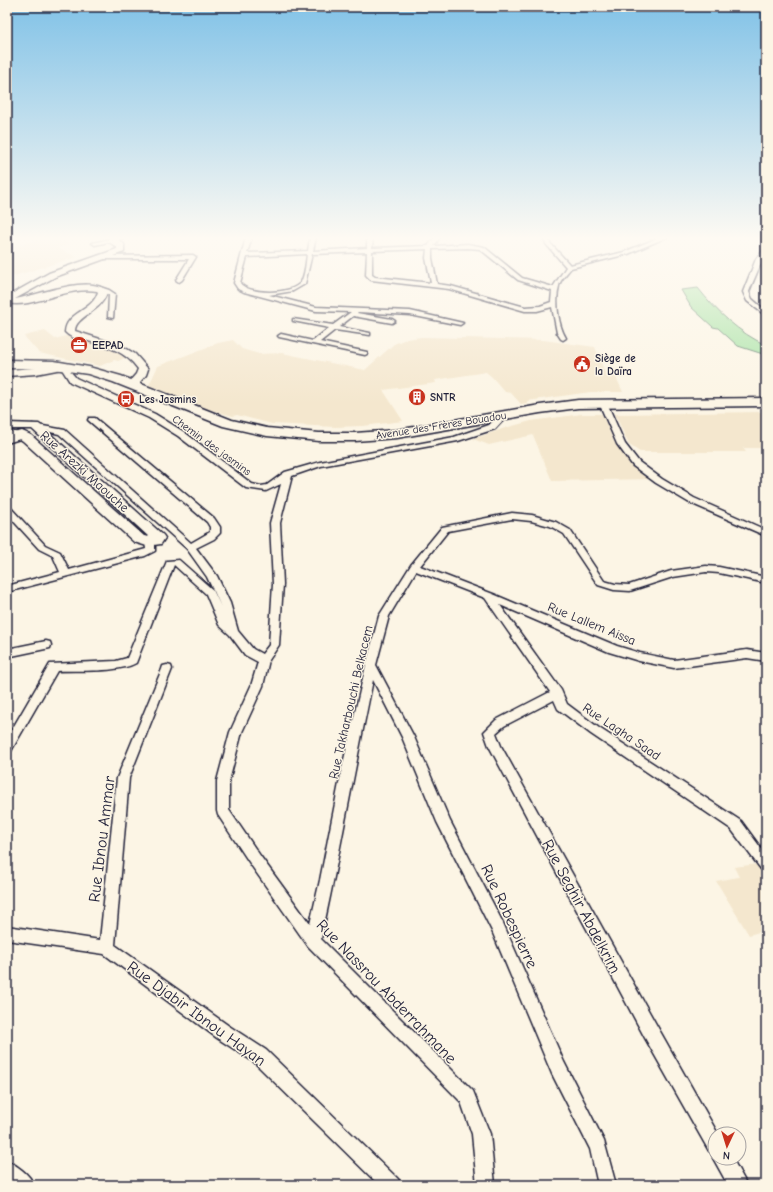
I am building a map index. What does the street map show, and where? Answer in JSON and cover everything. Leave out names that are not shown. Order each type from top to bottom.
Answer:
[{"type":"main road","name":"Avenue des Frères Bouadou","points":[[7,364],[64,366],[102,374],[228,423],[267,432],[296,436],[355,437],[396,434],[578,404],[766,402]]},
{"type":"street","points":[[20,293],[8,301],[13,303],[21,302],[50,293]]},
{"type":"street","points":[[103,293],[101,299],[94,306],[73,321],[70,325],[70,332],[78,336],[119,348],[129,353],[143,369],[141,375],[134,382],[138,388]]},
{"type":"street","points":[[110,293],[112,294],[111,316]]},
{"type":"street","points":[[253,293],[316,310],[355,313],[410,313],[460,323]]},
{"type":"street","points":[[261,293],[273,293]]},
{"type":"street","points":[[468,293],[525,309],[546,308],[554,304]]},
{"type":"street","points":[[554,293],[554,304],[560,333],[563,338]]},
{"type":"street","points":[[746,293],[749,300],[766,314]]},
{"type":"street","points":[[314,343],[355,313],[392,321]]},
{"type":"street","points":[[295,320],[368,334]]},
{"type":"street","points":[[281,336],[365,353]]},
{"type":"street","points":[[7,373],[36,371],[64,366]]},
{"type":"street","name":"Chemin des jasmins","points":[[64,366],[73,380],[146,413],[158,420],[180,434],[250,486],[257,489],[267,489],[275,486],[288,474]]},
{"type":"street","points":[[603,403],[621,444],[636,464],[659,481],[691,500],[766,533]]},
{"type":"street","points":[[288,474],[320,464],[455,439],[492,427],[504,415]]},
{"type":"street","points":[[92,420],[211,520],[216,527],[215,533],[211,537],[190,547]]},
{"type":"street","name":"Rue Arezki Maouche","points":[[7,426],[35,426],[153,539]]},
{"type":"street","points":[[35,426],[62,432],[190,547],[212,576],[222,596],[234,633]]},
{"type":"street","points":[[7,433],[22,435],[27,438],[139,539],[143,541],[153,539],[150,551],[142,554],[7,589]]},
{"type":"street","points":[[7,439],[22,435]]},
{"type":"street","name":"Rue Nassrou Abderrahmane","points":[[288,474],[275,523],[278,584],[274,646],[264,660],[257,686],[236,732],[223,781],[223,811],[256,861],[313,941],[467,1097],[481,1134],[486,1185]]},
{"type":"street","points":[[7,510],[42,547],[57,554],[66,574]]},
{"type":"street","name":"Rue Takharbouchi Belkacem","points":[[313,941],[327,880],[348,768],[371,665],[384,616],[414,567],[445,529],[512,516],[532,518],[553,524],[567,532],[602,582],[614,587],[630,588],[671,574],[706,570],[719,570],[766,580]]},
{"type":"street","points":[[7,748],[54,667],[116,664],[126,663],[132,660],[170,563],[176,562],[210,593],[223,623],[234,633],[249,652],[264,660]]},
{"type":"street","name":"Rue Lallem Aissa","points":[[414,567],[489,596],[613,649],[666,664],[747,654],[766,658]]},
{"type":"street","name":"Rue Lagha Saad","points":[[489,596],[557,693],[562,706],[595,731],[736,825],[766,864]]},
{"type":"street","points":[[7,653],[46,645]]},
{"type":"street","name":"Rue Robespierre","points":[[371,665],[408,737],[444,822],[498,928],[558,1068],[598,1147],[607,1185]]},
{"type":"street","name":"Rue Ibnou Ammar","points":[[107,948],[123,778],[167,669]]},
{"type":"street","name":"Rue Seghir Abdelkrim","points":[[557,693],[500,723],[490,732],[495,746],[650,1032],[707,1131]]},
{"type":"street","name":"Rue Djabir Ibnou Hayan","points":[[7,933],[107,948],[223,1032],[260,1056],[392,1185]]},
{"type":"street","points":[[727,1166],[738,1185]]},
{"type":"street","points":[[7,1170],[25,1185]]},
{"type":"shaded area","name":"EEPAD","points":[[45,331],[55,339],[70,335],[115,348],[127,357],[118,361],[114,360],[100,366],[39,353],[24,336]]},
{"type":"shaded area","points":[[422,337],[543,340],[595,347],[606,375],[615,375],[623,392],[590,392],[527,401],[527,403],[521,404],[511,393],[505,392],[486,372],[435,380],[436,383],[383,390],[403,421],[363,426],[335,427],[272,424],[237,415],[233,416],[207,409],[149,385],[158,366],[218,343],[233,340],[242,349],[259,354],[282,353],[365,370],[394,344],[406,339]]},
{"type":"shaded area","points":[[766,412],[766,448],[743,448],[746,452],[640,452],[629,445],[615,414]]},
{"type":"shaded area","points":[[582,414],[602,414],[614,442],[653,479],[552,481],[533,435],[489,445],[473,439],[531,421]]},
{"type":"shaded area","points":[[758,864],[766,877],[766,930],[749,935],[716,881],[739,877],[734,867]]},
{"type":"green space","points":[[683,293],[702,293],[712,305],[737,328],[766,345],[766,355],[738,346],[718,328],[713,327],[691,307]]},
{"type":"place","name":"EEPAD","points":[[79,345]]},
{"type":"place","name":"Siège de la Daïra","points":[[582,364]]},
{"type":"place","name":"SNTR","points":[[417,397]]},
{"type":"place","name":"Les Jasmins","points":[[126,399]]}]
